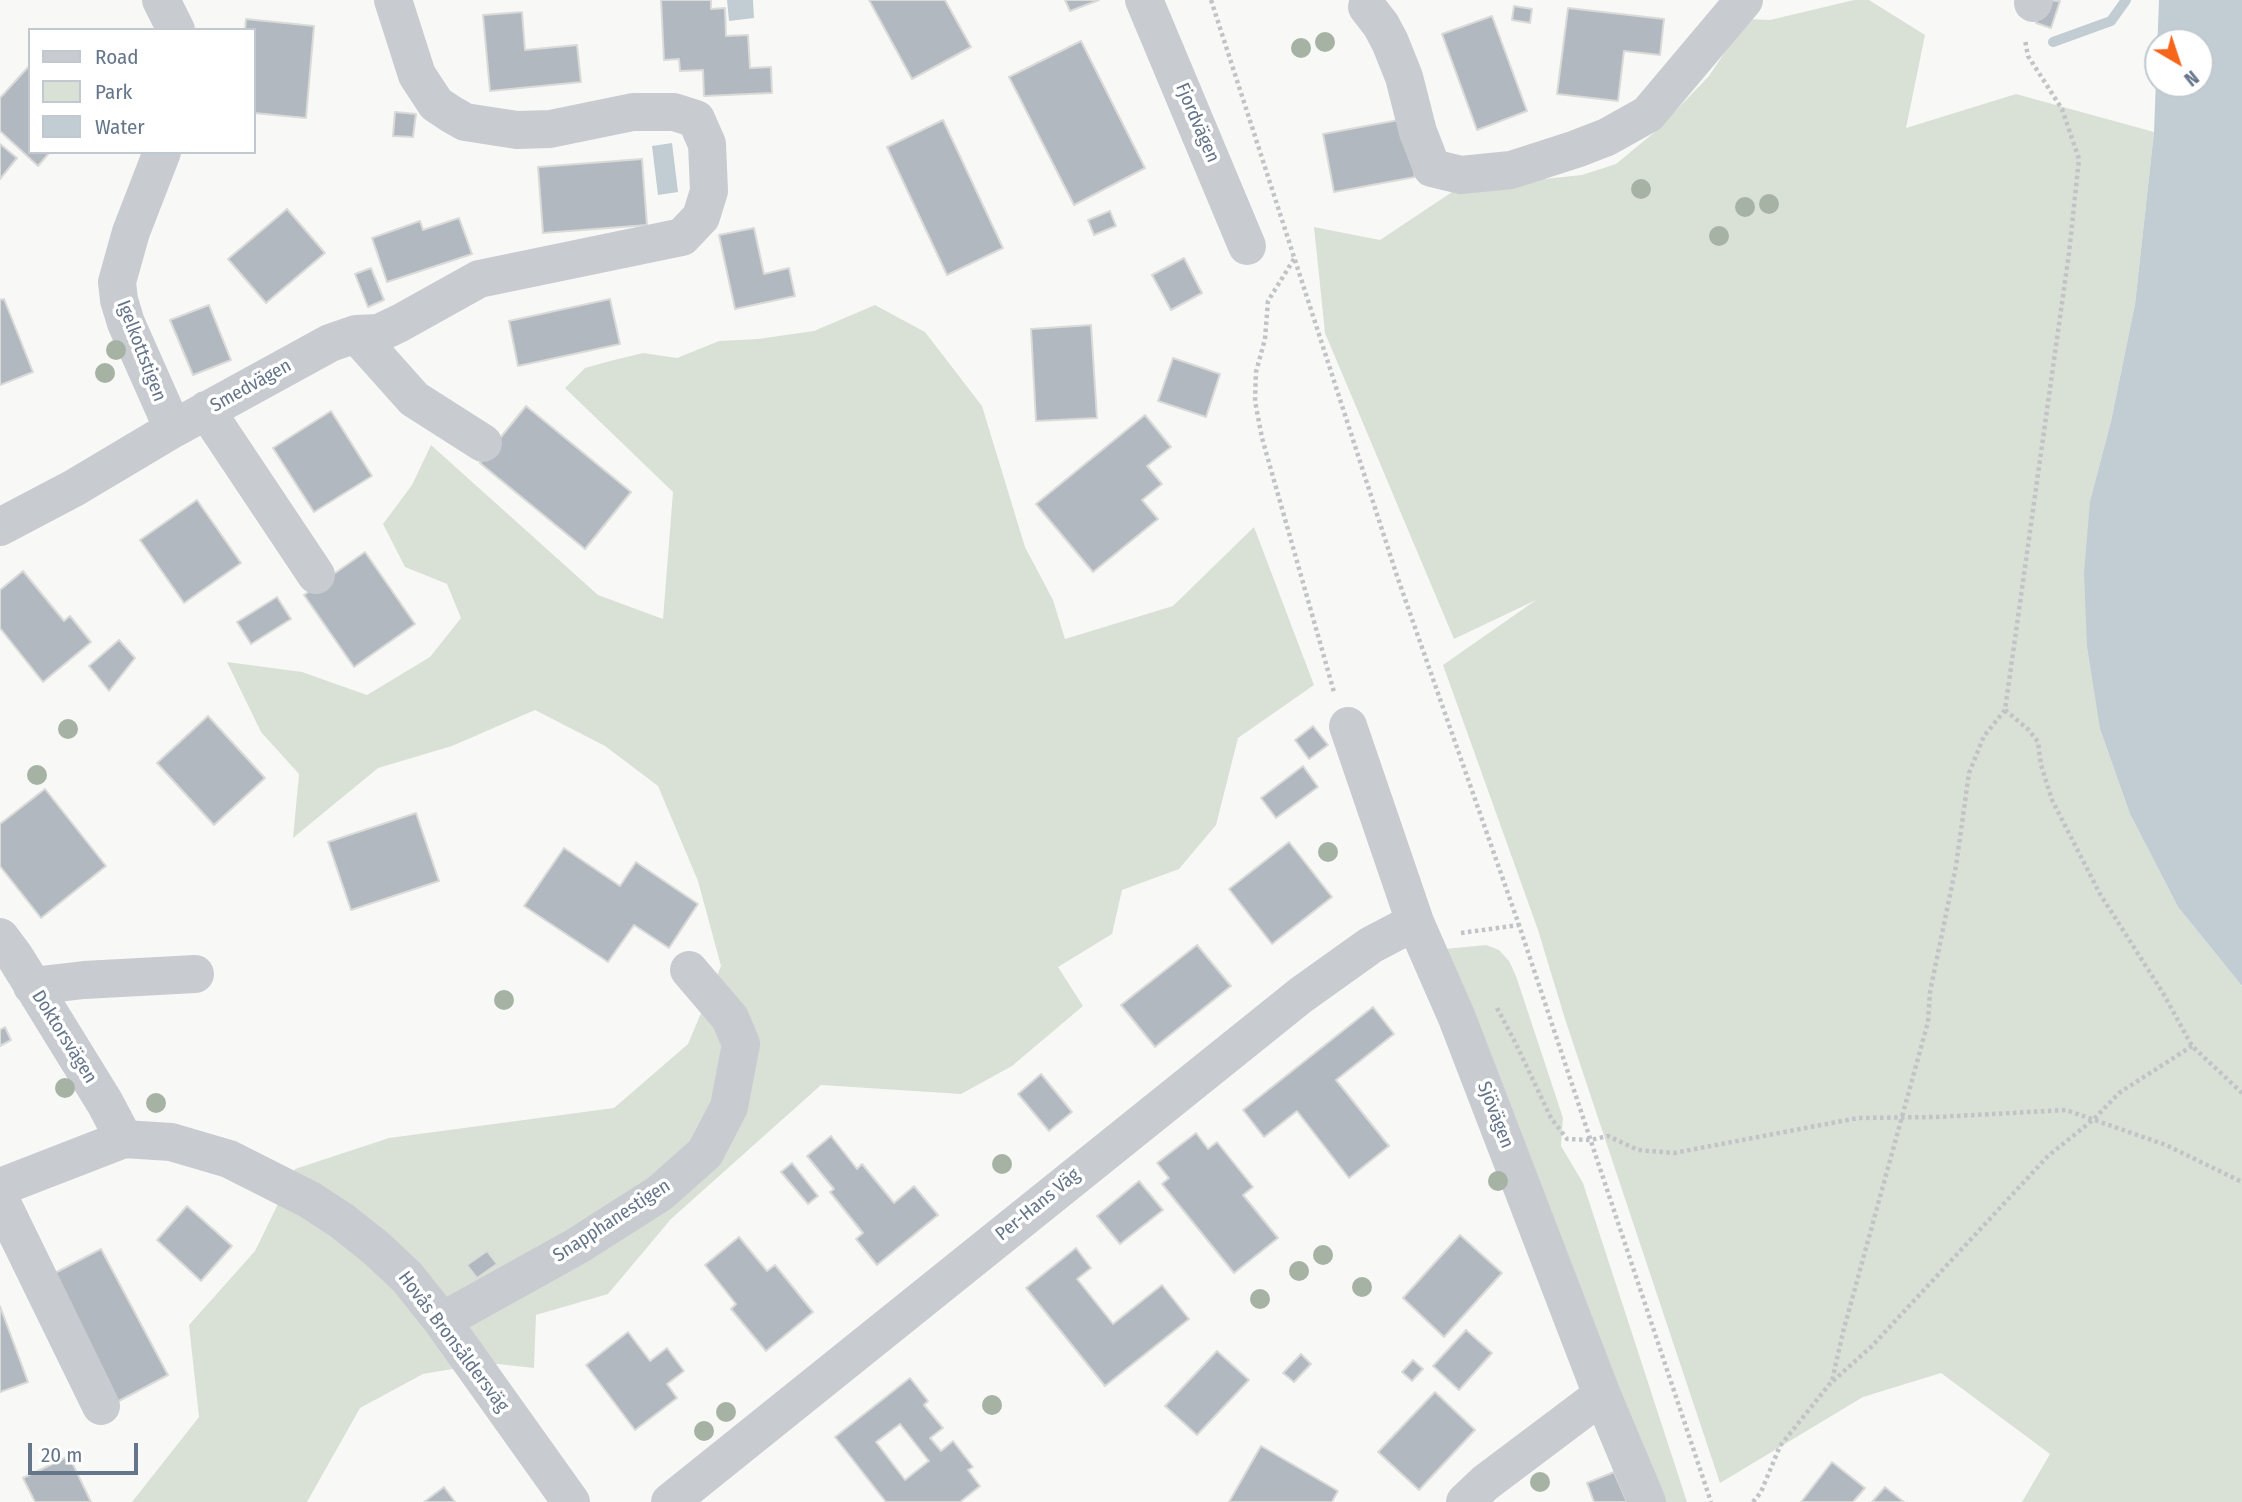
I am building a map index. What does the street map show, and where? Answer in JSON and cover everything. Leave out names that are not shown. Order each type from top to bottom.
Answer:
[{"type":"street","points":[[161,0],[175,28]]},
{"type":"street","name":"Smedvägen","points":[[0,527],[330,343],[356,334],[379,333],[479,279],[682,237],[701,217],[709,191],[707,144],[696,119],[674,112],[633,112],[550,130],[517,130],[465,122],[436,104],[425,89],[413,65],[393,0]]},
{"type":"street","name":"Fjordvägen","points":[[1144,0],[1247,246]]},
{"type":"street","points":[[1367,8],[1381,25],[1404,77],[1418,132],[1432,168],[1461,175],[1511,170],[1607,137],[1648,114],[1744,0]]},
{"type":"street","name":"Igelkottstigen","points":[[161,154],[131,232],[117,282],[126,324],[173,429]]},
{"type":"street","points":[[356,334],[414,399],[483,443]]},
{"type":"street","points":[[206,411],[316,575]]},
{"type":"street","name":"Sjövägen","points":[[1348,726],[1420,932],[1467,1043],[1602,1395],[1647,1502]]},
{"type":"street","name":"Per-Hans Väg","points":[[670,1502],[1301,995],[1371,945],[1420,932]]},
{"type":"street","name":"Doktorsvägen","points":[[0,937],[105,1103],[124,1139]]},
{"type":"street","name":"Snapphanestigen","points":[[442,1321],[577,1246],[660,1193],[705,1153],[729,1107],[741,1044],[730,1018],[689,970]]},
{"type":"street","points":[[32,986],[84,980],[195,975]]},
{"type":"street","name":"Hovås Bronsåldersväg","points":[[0,1187],[124,1139],[171,1142],[229,1158],[310,1200],[342,1221],[407,1277],[442,1321],[571,1502]]},
{"type":"street","points":[[0,1199],[101,1406]]},
{"type":"street","points":[[1465,1502],[1602,1395]]},
{"type":"path","points":[[1211,0],[1401,587],[1518,925],[1710,1502]]},
{"type":"path","points":[[1832,1381],[1928,1022],[1930,992],[1956,866],[1969,773],[1984,736],[2005,710],[2069,253],[2079,159],[2062,109],[2028,56],[2024,31],[2034,2]]},
{"type":"path","points":[[1294,258],[1268,301],[1265,339],[1256,372],[1255,401],[1262,438],[1337,702],[1348,726]]},
{"type":"path","points":[[2005,710],[2029,730],[2038,742],[2041,765],[2052,800],[2100,894],[2163,993],[2192,1046],[2242,1093]]},
{"type":"path","points":[[1420,932],[1450,934],[1518,925]]},
{"type":"path","points":[[1490,997],[1551,1118],[1567,1139],[1590,1140],[1608,1136],[1638,1150],[1674,1153],[1858,1118],[2066,1110],[2166,1145],[2242,1182]]},
{"type":"path","points":[[1753,1502],[1761,1492],[1780,1446],[1832,1381],[1872,1346],[2048,1156],[2094,1119],[2119,1093],[2192,1046]]},
{"type":"green space","points":[[1854,0],[1869,0],[1925,35],[1906,128],[2016,94],[2154,132],[2135,304],[2111,421],[2090,501],[2100,729],[2130,814],[2178,907],[2242,986],[2242,1502],[2022,1502],[2050,1454],[1941,1373],[1863,1397],[1720,1483],[1565,1019],[1538,930],[1443,665],[1536,600],[1454,639],[1325,333],[1314,227],[1380,240],[1458,188],[1582,175],[1616,164],[1656,131],[1709,76],[1747,19],[1770,20]]},
{"type":"green space","points":[[875,305],[925,332],[982,406],[1025,547],[1053,600],[1065,639],[1173,606],[1254,527],[1314,685],[1238,738],[1216,825],[1179,869],[1122,890],[1112,934],[1058,967],[1083,1006],[1012,1066],[961,1094],[821,1085],[671,1219],[608,1294],[536,1315],[534,1368],[488,1363],[423,1374],[360,1408],[307,1502],[132,1502],[199,1417],[189,1325],[255,1251],[295,1169],[389,1138],[614,1108],[688,1044],[721,966],[698,881],[658,786],[605,746],[535,710],[452,746],[378,768],[293,838],[299,774],[261,732],[227,662],[302,672],[367,695],[430,657],[461,618],[447,584],[405,567],[383,524],[412,485],[431,445],[598,595],[663,619],[673,492],[565,388],[585,368],[610,361],[643,353],[677,358],[719,341],[814,331]]},
{"type":"green space","points":[[1486,945],[1499,950],[1509,961],[1516,976],[1563,1118],[1561,1146],[1583,1183],[1687,1502],[1656,1502],[1445,949]]},
{"type":"water","points":[[727,0],[753,0],[754,18],[729,21]]},
{"type":"water","points":[[2159,0],[2242,0],[2242,986],[2178,907],[2130,814],[2100,729],[2087,646],[2084,573],[2090,501],[2111,421],[2135,304],[2155,98],[2214,98],[2214,28],[2158,28]]},
{"type":"water","points":[[672,143],[678,192],[658,195],[652,146]]},
{"type":"building","points":[[661,0],[711,0],[711,9],[725,8],[726,36],[748,35],[750,68],[771,67],[772,93],[704,96],[703,70],[680,71],[679,59],[664,60]]},
{"type":"building","points":[[869,0],[945,0],[971,47],[912,79]]},
{"type":"building","points":[[1065,0],[1099,0],[1070,11]]},
{"type":"building","points":[[2044,0],[2060,1],[2051,28],[2036,23]]},
{"type":"building","points":[[1514,6],[1532,9],[1530,23],[1512,20]]},
{"type":"building","points":[[1568,8],[1664,19],[1660,55],[1624,51],[1618,101],[1557,94]]},
{"type":"building","points":[[522,12],[525,50],[577,45],[581,82],[490,91],[483,15]]},
{"type":"building","points":[[1492,16],[1527,111],[1477,130],[1442,34]]},
{"type":"building","points":[[246,19],[314,26],[306,118],[256,113],[256,28],[245,28]]},
{"type":"building","points":[[1081,41],[1145,168],[1074,205],[1009,77]]},
{"type":"building","points":[[28,67],[28,154],[48,154],[38,166],[0,131],[0,98]]},
{"type":"building","points":[[395,112],[416,114],[413,137],[393,136]]},
{"type":"building","points":[[1404,119],[1415,177],[1334,192],[1323,134]]},
{"type":"building","points":[[943,120],[1003,248],[947,275],[887,147]]},
{"type":"building","points":[[0,144],[17,158],[0,179]]},
{"type":"building","points":[[642,159],[647,225],[543,233],[538,167]]},
{"type":"building","points":[[287,209],[325,253],[266,303],[228,259]]},
{"type":"building","points":[[1110,211],[1116,226],[1094,235],[1088,220]]},
{"type":"building","points":[[459,218],[472,254],[387,282],[372,238],[420,221],[423,230]]},
{"type":"building","points":[[754,228],[764,274],[789,268],[795,296],[735,309],[719,235]]},
{"type":"building","points":[[1184,258],[1202,293],[1171,310],[1152,275]]},
{"type":"building","points":[[371,268],[384,300],[368,307],[355,274]]},
{"type":"building","points":[[4,299],[33,372],[0,385],[0,300]]},
{"type":"building","points":[[610,299],[620,344],[518,366],[509,321]]},
{"type":"building","points":[[209,305],[231,360],[193,375],[170,320]]},
{"type":"building","points":[[1091,325],[1097,418],[1036,421],[1031,329]]},
{"type":"building","points":[[1173,358],[1220,374],[1206,417],[1158,401]]},
{"type":"building","points":[[526,406],[631,492],[585,549],[480,463]]},
{"type":"building","points":[[331,411],[372,476],[314,512],[273,448]]},
{"type":"building","points":[[1145,415],[1171,447],[1147,466],[1162,484],[1142,500],[1158,519],[1093,572],[1036,504]]},
{"type":"building","points":[[197,500],[241,563],[184,603],[140,540]]},
{"type":"building","points":[[365,552],[415,624],[354,667],[304,595]]},
{"type":"building","points":[[23,571],[64,621],[70,616],[91,642],[43,682],[0,628],[0,590]]},
{"type":"building","points":[[277,597],[291,619],[251,644],[237,622]]},
{"type":"building","points":[[119,640],[135,658],[109,691],[89,666]]},
{"type":"building","points":[[208,716],[265,778],[214,825],[157,763]]},
{"type":"building","points":[[1313,726],[1328,745],[1309,759],[1295,740]]},
{"type":"building","points":[[1303,766],[1318,787],[1276,818],[1261,798]]},
{"type":"building","points":[[45,789],[106,866],[41,918],[0,866],[0,824]]},
{"type":"building","points":[[416,813],[439,881],[351,910],[328,842]]},
{"type":"building","points":[[1289,842],[1332,897],[1272,944],[1229,889]]},
{"type":"building","points":[[564,848],[620,886],[636,862],[698,904],[669,948],[634,925],[608,962],[524,906]]},
{"type":"building","points":[[1197,945],[1231,986],[1155,1047],[1121,1005]]},
{"type":"building","points":[[1373,1007],[1394,1034],[1336,1080],[1389,1146],[1349,1178],[1297,1111],[1264,1137],[1243,1110]]},
{"type":"building","points":[[5,1027],[11,1040],[0,1046],[0,1030]]},
{"type":"building","points":[[1041,1074],[1072,1112],[1049,1131],[1018,1094]]},
{"type":"building","points":[[1196,1133],[1208,1149],[1217,1142],[1253,1187],[1243,1195],[1278,1238],[1234,1273],[1162,1184],[1169,1178],[1157,1163]]},
{"type":"building","points":[[831,1136],[857,1169],[862,1164],[894,1203],[914,1186],[938,1215],[877,1265],[856,1239],[863,1233],[830,1192],[834,1189],[807,1156]]},
{"type":"building","points":[[792,1163],[818,1196],[808,1204],[781,1172]]},
{"type":"building","points":[[1139,1181],[1163,1210],[1120,1244],[1097,1216]]},
{"type":"building","points":[[187,1206],[232,1246],[201,1281],[157,1240]]},
{"type":"building","points":[[1460,1235],[1502,1273],[1444,1337],[1403,1298]]},
{"type":"building","points":[[739,1237],[767,1271],[775,1265],[813,1312],[766,1351],[731,1309],[736,1304],[705,1265]]},
{"type":"building","points":[[1076,1248],[1091,1268],[1077,1279],[1113,1324],[1162,1285],[1189,1319],[1105,1386],[1026,1288]]},
{"type":"building","points":[[101,1249],[168,1375],[115,1403],[49,1276]]},
{"type":"building","points":[[487,1251],[497,1264],[477,1278],[467,1265]]},
{"type":"building","points":[[0,1306],[28,1382],[0,1392]]},
{"type":"building","points":[[1466,1330],[1492,1353],[1459,1390],[1433,1366]]},
{"type":"building","points":[[628,1332],[650,1361],[667,1348],[684,1371],[667,1384],[677,1398],[635,1430],[586,1365]]},
{"type":"building","points":[[1217,1351],[1249,1380],[1197,1435],[1165,1406]]},
{"type":"building","points":[[1301,1354],[1311,1364],[1294,1382],[1283,1373]]},
{"type":"building","points":[[1413,1360],[1423,1369],[1412,1381],[1402,1372]]},
{"type":"building","points":[[910,1378],[928,1401],[924,1405],[943,1428],[930,1438],[941,1451],[953,1441],[973,1467],[968,1470],[980,1486],[960,1502],[886,1502],[835,1437]],"holes":[[[900,1424],[929,1461],[905,1480],[876,1442]]]},
{"type":"building","points":[[1435,1392],[1475,1430],[1419,1490],[1378,1452]]},
{"type":"building","points":[[1261,1446],[1338,1491],[1332,1502],[1229,1502]]},
{"type":"building","points":[[69,1456],[91,1502],[35,1502],[23,1478]]},
{"type":"building","points":[[1832,1462],[1865,1488],[1853,1502],[1801,1502]]},
{"type":"building","points":[[1614,1472],[1627,1502],[1594,1502],[1587,1483]]},
{"type":"building","points":[[444,1487],[455,1502],[424,1502]]},
{"type":"building","points":[[1885,1487],[1904,1502],[1872,1502]]},
{"type":"waterway","points":[[2053,42],[2111,21],[2126,0]]}]
